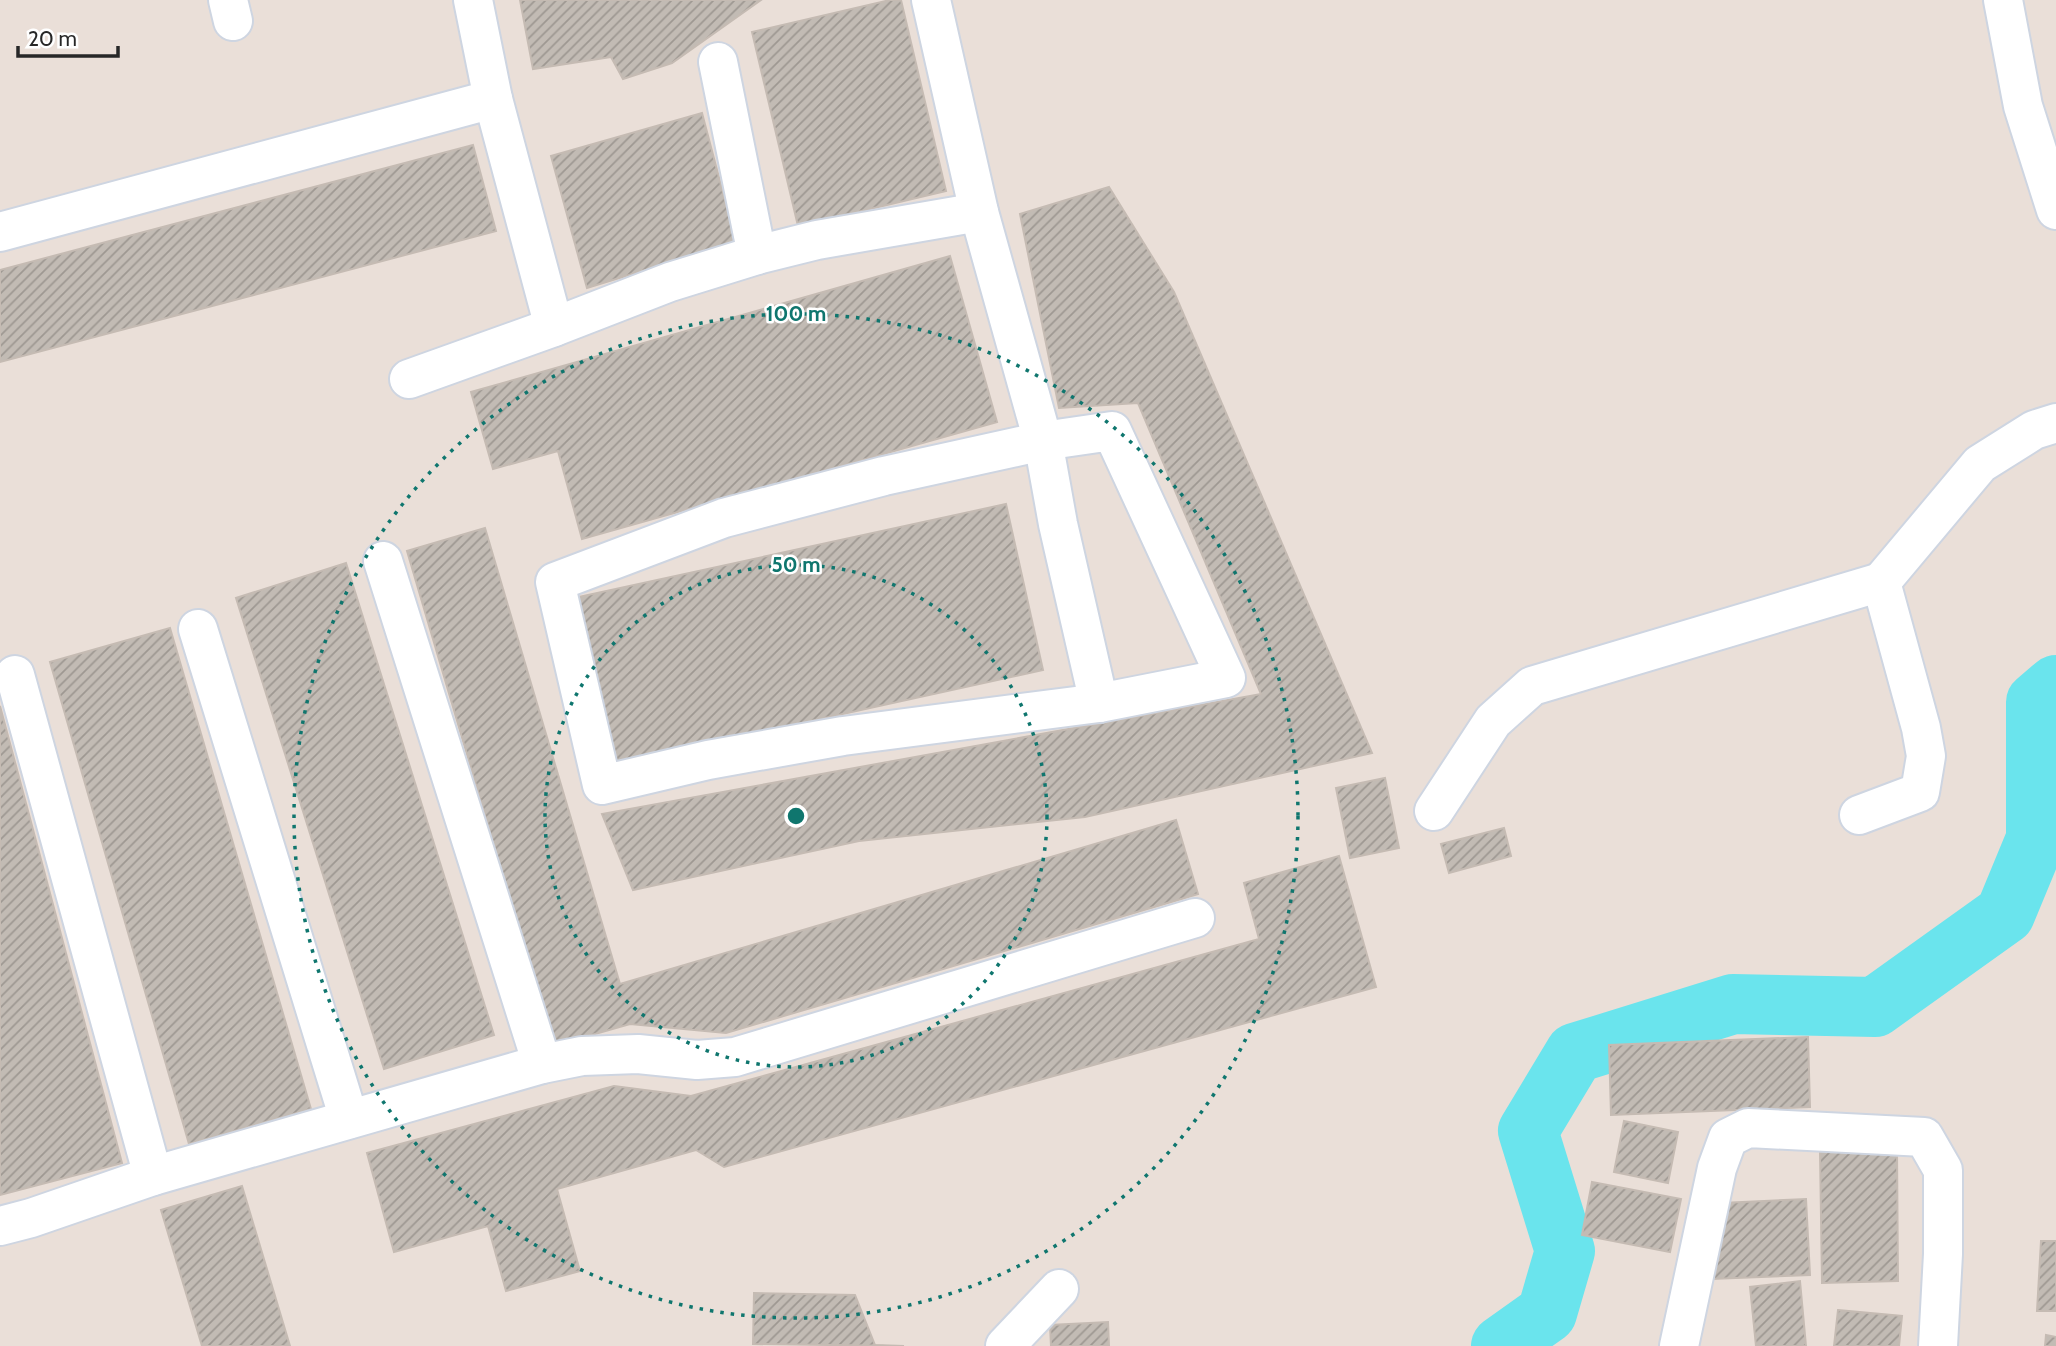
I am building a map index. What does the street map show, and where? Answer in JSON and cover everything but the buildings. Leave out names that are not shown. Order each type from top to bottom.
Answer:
[{"type":"street","points":[[472,0],[494,99],[554,327]]},
{"type":"street","points":[[930,0],[979,212],[1042,441],[1099,703]]},
{"type":"street","points":[[2003,0],[2023,106],[2056,210]]},
{"type":"street","points":[[718,62],[757,255]]},
{"type":"street","points":[[0,232],[494,99]]},
{"type":"street","points":[[409,379],[670,282],[757,255],[817,240],[979,212]]},
{"type":"street","points":[[1434,811],[1493,721],[1532,685],[1881,582],[1980,464],[2034,430],[2056,423]]},
{"type":"street","points":[[1112,430],[1226,678],[1099,703],[843,736],[708,760],[601,785],[555,582],[724,518],[884,476],[1042,441],[1112,430]]},
{"type":"street","points":[[383,561],[542,1064]]},
{"type":"street","points":[[1859,815],[1920,792],[1926,756],[1921,728],[1881,582]]},
{"type":"street","points":[[198,629],[349,1119]]},
{"type":"street","points":[[15,675],[153,1176]]},
{"type":"street","points":[[0,1226],[153,1176],[542,1064],[582,1056],[638,1054],[697,1060],[735,1057],[1195,918]]},
{"type":"street","points":[[1679,1346],[1717,1168],[1728,1138],[1748,1128],[1924,1137],[1943,1170],[1943,1254],[1938,1346]]},
{"type":"street","points":[[1005,1346],[1059,1289]]},
{"type":"waterway","points":[[1501,1346],[1547,1313],[1565,1251],[1528,1131],[1575,1053],[1733,1004],[1875,1007],[2005,914],[2036,839],[2036,702],[2056,685]]}]
